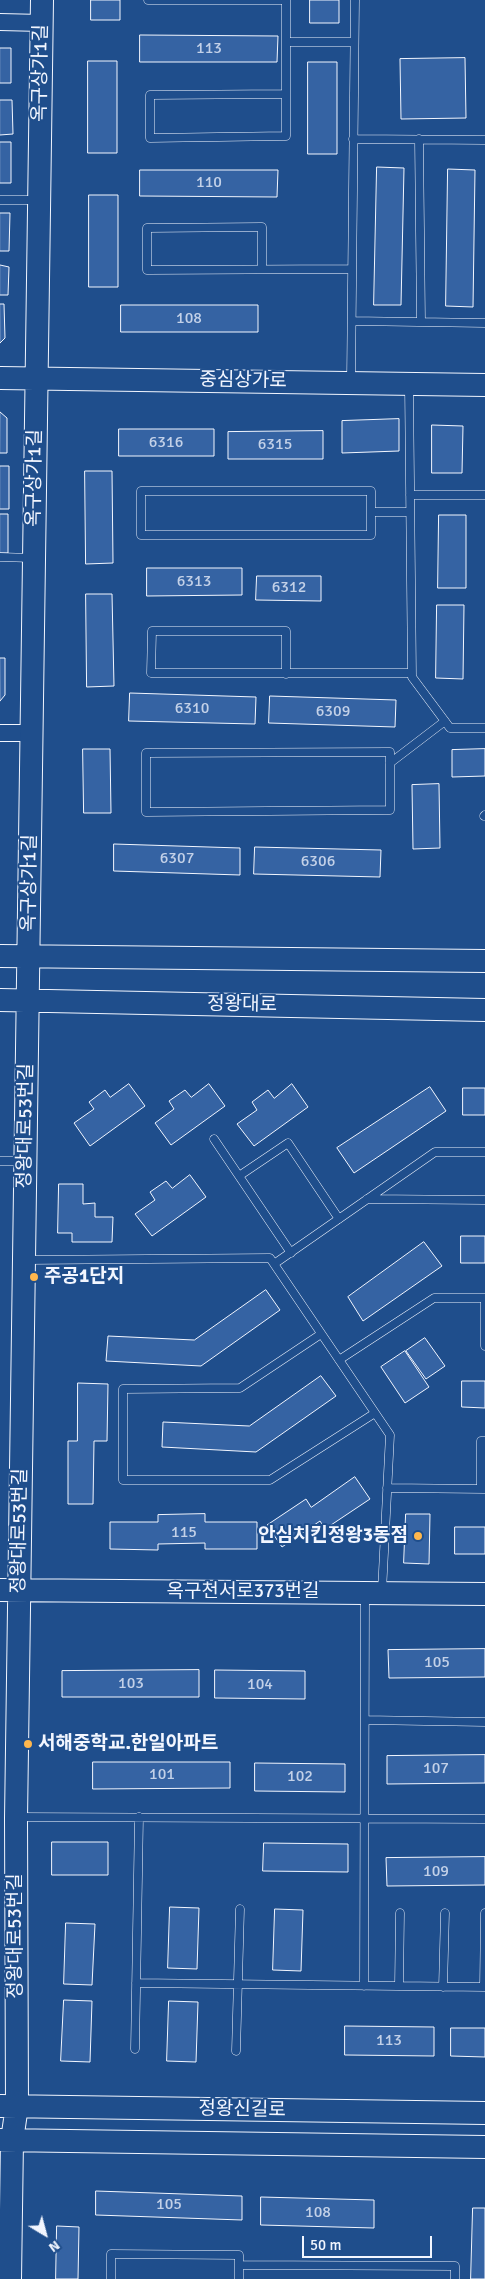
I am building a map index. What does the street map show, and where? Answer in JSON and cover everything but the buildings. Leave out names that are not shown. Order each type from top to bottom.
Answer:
[{"type":"street","name":"옥구상가1길","points":[[29,956],[42,0]]},
{"type":"street","points":[[0,22],[42,23]]},
{"type":"street","name":"중심상가로","points":[[0,378],[485,385]]},
{"type":"street","points":[[0,733],[32,733]]},
{"type":"street","points":[[0,956],[485,961]]},
{"type":"street","name":"정왕대로53번길","points":[[10,2279],[6,2140],[16,1817],[10,1590],[24,1260],[29,956]]},
{"type":"street","name":"정왕대로","points":[[0,1000],[485,1010]]},
{"type":"street","name":"옥구천서로373번길","points":[[10,1590],[485,1594]]},
{"type":"street","name":"정왕신길로","points":[[8,2106],[485,2113]]},
{"type":"street","name":"정왕신길로","points":[[6,2140],[485,2147]]},
{"type":"lane","points":[[148,0],[286,0],[286,42],[286,94],[286,136],[150,138],[150,95],[286,94]]},
{"type":"lane","points":[[351,383],[355,0]]},
{"type":"lane","points":[[286,42],[354,42]]},
{"type":"lane","points":[[353,139],[485,140]]},
{"type":"lane","points":[[419,139],[421,322]]},
{"type":"lane","points":[[0,200],[39,200]]},
{"type":"lane","points":[[262,269],[262,227],[147,228],[147,270],[352,269]]},
{"type":"lane","points":[[352,321],[485,323]]},
{"type":"lane","points":[[409,384],[412,677],[450,728],[485,728]]},
{"type":"lane","points":[[142,491],[371,491],[371,512],[371,535],[141,535],[142,491]]},
{"type":"lane","points":[[410,495],[485,495]]},
{"type":"lane","points":[[371,512],[410,512]]},
{"type":"lane","points":[[0,557],[34,558]]},
{"type":"lane","points":[[286,674],[286,631],[152,631],[151,673],[286,674],[412,673]]},
{"type":"lane","points":[[390,763],[445,721]]},
{"type":"lane","points":[[390,752],[390,763],[390,810],[146,812],[146,753],[390,752]]},
{"type":"lane","points":[[214,1139],[290,1253]]},
{"type":"lane","points":[[239,1176],[288,1143],[339,1218]]},
{"type":"lane","points":[[274,1264],[435,1152],[485,1152]]},
{"type":"lane","points":[[0,1160],[26,1161]]},
{"type":"lane","points":[[367,1199],[485,1200]]},
{"type":"lane","points":[[24,1260],[270,1258],[390,1435],[387,1488],[374,1593],[365,1720],[364,1986]]},
{"type":"lane","points":[[339,1360],[434,1298],[485,1298],[485,1346]]},
{"type":"lane","points":[[321,1334],[240,1388],[123,1389],[123,1480],[270,1480],[375,1413]]},
{"type":"lane","points":[[387,1488],[483,1489],[481,1441],[485,1441]]},
{"type":"lane","points":[[365,1720],[485,1722]]},
{"type":"lane","points":[[16,1817],[485,1819]]},
{"type":"lane","points":[[135,2049],[139,1817]]},
{"type":"lane","points":[[236,2051],[240,1908]]},
{"type":"lane","points":[[399,1986],[400,1913]]},
{"type":"lane","points":[[443,1987],[445,1913]]},
{"type":"lane","points":[[136,1983],[485,1987],[485,1913]]},
{"type":"lane","points":[[111,2279],[111,2254],[239,2255],[239,2279]]},
{"type":"lane","points":[[239,2265],[455,2266],[455,2279]]},
{"type":"place","name":"주공1단지","points":[[34,1277]]},
{"type":"place","name":"안심치킨정왕3동점","points":[[418,1536]]},
{"type":"place","name":"서해중학교.한일아파트","points":[[28,1744]]}]
